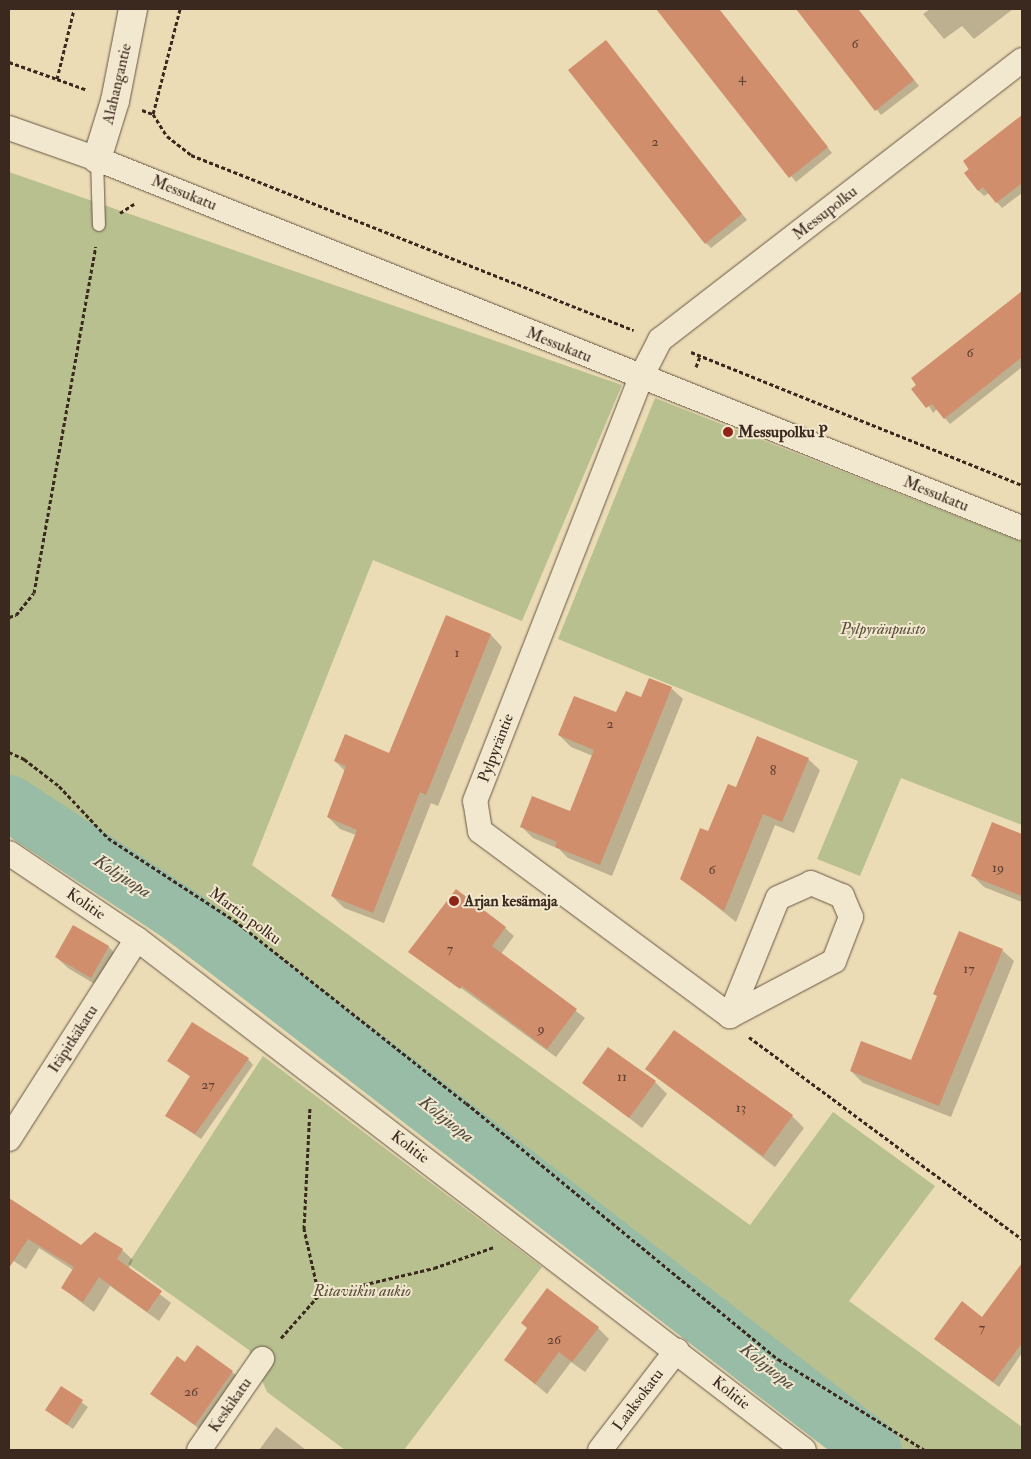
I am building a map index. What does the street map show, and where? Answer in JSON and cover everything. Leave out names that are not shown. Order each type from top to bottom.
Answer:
[{"type":"street","name":"Alahangantie","points":[[97,159],[116,101],[133,9]]},
{"type":"street","name":"Messupolku","points":[[641,377],[660,340],[1022,60]]},
{"type":"street","name":"Messukatu","points":[[9,128],[97,159],[1022,528]]},
{"type":"street","name":"Pylpyräntie","points":[[641,377],[475,801],[480,830],[730,1016]]},
{"type":"street","name":"Kolitie","points":[[9,853],[137,939],[677,1350],[804,1450]]},
{"type":"street","points":[[811,883],[842,896],[851,917],[834,961],[730,1016],[778,898],[811,883]]},
{"type":"street","name":"Itäpitkäkatu","points":[[9,1139],[137,939]]},
{"type":"street","name":"Laaksokatu","points":[[600,1450],[677,1350]]},
{"type":"street","name":"Keskikatu","points":[[198,1450],[262,1359]]},
{"type":"lane","points":[[97,159],[99,225]]},
{"type":"path","points":[[9,62],[57,79],[74,9]]},
{"type":"path","points":[[180,9],[153,114],[167,136],[191,155],[1022,485]]},
{"type":"path","points":[[9,617],[16,615],[34,593],[99,225],[141,199]]},
{"type":"path","name":"Martin polku","points":[[9,752],[24,759],[59,786],[108,838],[234,920],[466,1103],[778,1359],[925,1450]]},
{"type":"path","points":[[730,1016],[749,1037],[1022,1240]]},
{"type":"path","points":[[312,1072],[304,1229],[319,1295]]},
{"type":"path","points":[[262,1359],[319,1295],[434,1268],[527,1236]]},
{"type":"green space","points":[[9,172],[622,385],[522,621],[373,560],[252,865],[750,1225],[833,1112],[935,1186],[849,1301],[1022,1427],[1022,1450],[840,1450],[483,1175],[162,937],[9,831]]},
{"type":"green space","name":"Pylpyränpuisto","points":[[655,398],[1022,542],[1022,825],[901,778],[860,876],[817,859],[858,761],[558,639]]},
{"type":"green space","name":"Ritaviikin aukio","points":[[263,1056],[542,1267],[404,1450],[345,1450],[267,1392],[249,1350],[128,1264]]},
{"type":"building","points":[[656,9],[719,9],[828,147],[789,178]]},
{"type":"building","points":[[796,9],[858,9],[914,80],[875,111]]},
{"type":"building","points":[[606,40],[742,214],[705,244],[568,70]]},
{"type":"building","points":[[1022,115],[1022,183],[996,203],[983,187],[978,191],[964,173],[969,169],[963,161]]},
{"type":"building","points":[[1022,291],[1022,357],[944,419],[932,404],[926,408],[911,389],[916,385],[911,378]]},
{"type":"building","points":[[446,615],[491,634],[426,795],[420,792],[373,913],[331,896],[357,830],[327,817],[346,766],[334,761],[345,734],[389,753]]},
{"type":"building","points":[[649,678],[672,687],[600,865],[555,847],[557,842],[520,827],[532,796],[570,811],[594,750],[558,735],[574,696],[616,712],[626,691],[641,697]]},
{"type":"building","points":[[757,736],[809,758],[782,822],[763,814],[724,911],[680,879],[700,828],[708,831],[728,784],[736,787]]},
{"type":"building","points":[[992,822],[1022,834],[1022,896],[971,876]]},
{"type":"building","points":[[456,889],[506,927],[492,946],[577,1009],[547,1049],[462,986],[460,989],[408,952]]},
{"type":"building","points":[[73,925],[109,946],[91,978],[55,957]]},
{"type":"building","points":[[959,931],[1003,949],[939,1106],[850,1071],[861,1041],[911,1060],[937,996],[933,994]]},
{"type":"building","points":[[192,1022],[249,1058],[195,1134],[165,1116],[190,1076],[167,1061]]},
{"type":"building","points":[[674,1030],[793,1115],[763,1156],[645,1069]]},
{"type":"building","points":[[608,1047],[656,1081],[629,1118],[582,1083]]},
{"type":"building","points":[[9,1198],[81,1245],[95,1232],[123,1249],[117,1259],[162,1291],[147,1312],[99,1277],[83,1302],[61,1288],[74,1267],[28,1239],[9,1268]]},
{"type":"building","points":[[1022,1263],[1022,1343],[993,1382],[934,1339],[962,1301],[982,1317]]},
{"type":"building","points":[[547,1288],[599,1327],[572,1362],[559,1352],[535,1384],[504,1360],[527,1328],[521,1323]]},
{"type":"building","points":[[197,1345],[233,1371],[195,1425],[150,1394],[177,1356],[185,1362]]},
{"type":"building","points":[[61,1386],[83,1400],[67,1425],[45,1410]]},
{"type":"waterway","name":"Kolijuopa","points":[[9,803],[186,919],[874,1450]]},
{"type":"place","name":"Messupolku P","points":[[728,432]]},
{"type":"place","name":"Arjan kesämaja","points":[[454,901]]}]
